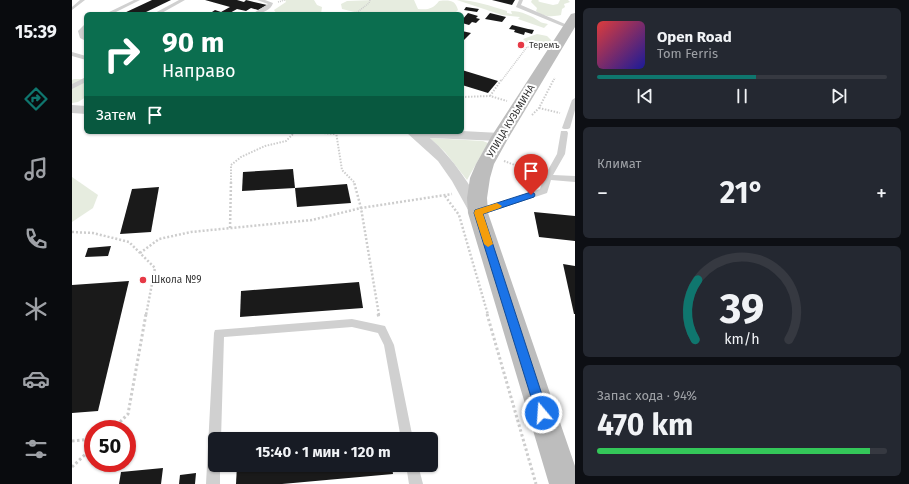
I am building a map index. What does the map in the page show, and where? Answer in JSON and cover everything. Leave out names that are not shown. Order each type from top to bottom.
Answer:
[{"type":"main road","name":"УЛИЦА КУЗЬМИНА","points":[[565,484],[478,213],[477,198],[480,178],[489,156],[572,22]]},
{"type":"street","points":[[72,109],[84,110]]},
{"type":"street","points":[[413,134],[426,140],[439,153],[471,200],[478,213]]},
{"type":"street","points":[[445,134],[500,137]]},
{"type":"lane","points":[[72,9],[83,0]]},
{"type":"lane","points":[[112,12],[138,0]]},
{"type":"lane","points":[[160,12],[183,0]]},
{"type":"lane","points":[[259,0],[270,3],[270,6],[259,12]]},
{"type":"lane","points":[[521,0],[518,6],[572,22]]},
{"type":"lane","points":[[84,27],[81,31],[84,38]]},
{"type":"lane","points":[[72,54],[84,57]]},
{"type":"lane","points":[[72,87],[84,80]]},
{"type":"lane","points":[[478,213],[544,191],[548,177],[562,154],[565,131],[575,100]]},
{"type":"lane","points":[[548,177],[575,179]]},
{"type":"lane","points":[[215,432],[219,333],[352,323],[381,330],[389,345],[406,432]]},
{"type":"lane","points":[[213,484],[214,472]]},
{"type":"lane","points":[[413,472],[416,484]]},
{"type":"path","points":[[358,12],[370,3],[370,0]]},
{"type":"path","points":[[490,96],[527,47],[547,45],[557,47]]},
{"type":"path","points":[[230,228],[231,165],[240,157],[265,146],[286,141],[293,134]]},
{"type":"path","points":[[140,253],[158,239],[191,232],[312,220],[361,208],[355,183],[342,170],[336,134]]},
{"type":"path","points":[[489,156],[548,177]]},
{"type":"path","points":[[445,196],[459,215],[536,484]]},
{"type":"path","points":[[72,232],[93,233],[129,242],[155,268],[128,414],[122,420]]},
{"type":"path","points":[[72,441],[84,440]]},
{"type":"path","points":[[72,467],[84,456]]},
{"type":"shaded area","points":[[285,0],[314,0],[317,5],[322,7],[321,12],[276,12],[274,10],[286,2]]},
{"type":"shaded area","points":[[414,0],[418,9],[427,9],[435,6],[439,1],[452,1],[458,10],[456,12],[355,12],[342,9],[341,4],[347,1]]},
{"type":"shaded area","points":[[457,0],[482,4],[507,11],[507,13],[512,14],[511,11],[515,11],[548,24],[544,28],[518,19],[520,17],[502,15]]},
{"type":"shaded area","points":[[532,0],[539,0],[538,1],[540,2],[553,5],[558,4],[560,0],[568,0],[570,2],[564,4],[565,7],[562,9],[561,15],[551,16],[536,11],[537,8],[531,2]]},
{"type":"shaded area","points":[[537,34],[547,36],[551,40],[551,43],[544,46],[537,46],[530,44],[523,39]]},
{"type":"shaded area","points":[[84,79],[84,98],[78,102],[72,103],[72,80]]},
{"type":"shaded area","points":[[430,138],[483,141],[488,143],[467,180],[445,152]]},
{"type":"shaded area","points":[[72,177],[98,195],[93,208],[72,222]]},
{"type":"building","points":[[152,0],[171,0],[146,12],[126,12]]},
{"type":"building","points":[[205,0],[237,0],[244,2],[246,0],[267,5],[258,10],[251,8],[246,11],[237,9],[232,12],[221,12],[230,7]]},
{"type":"building","points":[[492,0],[515,0],[512,5]]},
{"type":"building","points":[[466,7],[479,9],[477,12],[464,10]]},
{"type":"building","points":[[468,13],[478,16],[476,18],[480,19],[476,23],[472,22],[469,25],[464,24],[464,18]]},
{"type":"building","points":[[490,13],[506,17],[502,22],[485,19]]},
{"type":"building","points":[[512,25],[534,30],[532,34],[525,32],[524,35],[514,32],[515,30],[509,29]]},
{"type":"building","points":[[464,31],[471,33],[464,40]]},
{"type":"building","points":[[464,71],[498,81],[488,93],[464,86]]},
{"type":"building","points":[[293,169],[295,188],[242,191],[243,172]]},
{"type":"building","points":[[347,184],[351,203],[297,207],[295,188]]},
{"type":"building","points":[[159,187],[151,232],[120,234],[132,189]]},
{"type":"building","points":[[534,212],[575,216],[575,241],[539,237]]},
{"type":"building","points":[[111,246],[108,256],[85,257],[88,248]]},
{"type":"building","points":[[563,264],[575,266],[575,314],[574,314]]},
{"type":"building","points":[[129,281],[98,411],[72,413],[72,285]]},
{"type":"building","points":[[359,282],[363,308],[240,317],[241,291]]},
{"type":"building","points":[[163,468],[161,484],[119,484],[121,472],[136,472],[136,471]]},
{"type":"building","points":[[237,472],[393,472],[393,474],[282,484],[236,484]]},
{"type":"building","points":[[196,473],[195,484],[179,484],[180,475]]},
{"type":"slow traffic","points":[[488,244],[478,213],[497,206]]},
{"type":"place","name":"Теремъ","points":[[521,45]]},
{"type":"place","name":"Школа №9","points":[[143,280]]},
{"type":"route","points":[[531,195],[478,213],[542,413]]}]
